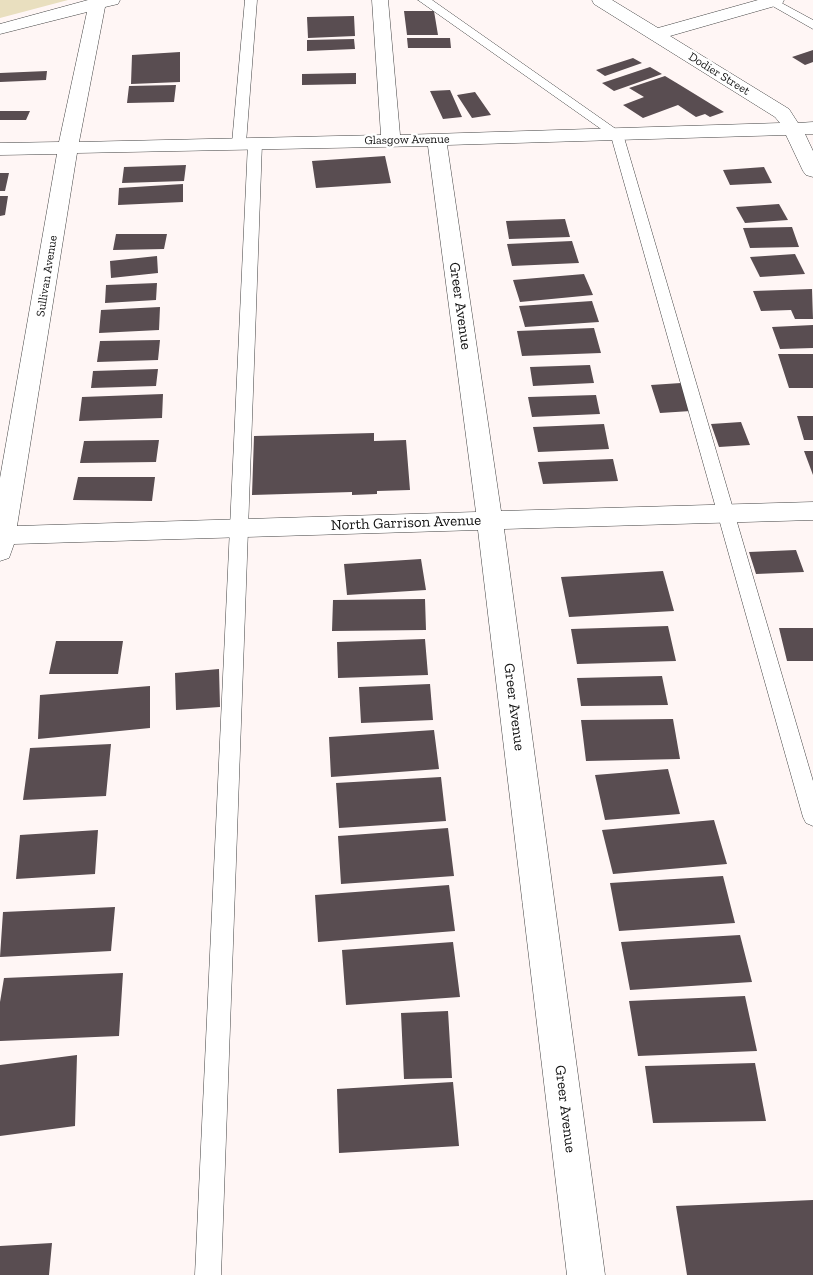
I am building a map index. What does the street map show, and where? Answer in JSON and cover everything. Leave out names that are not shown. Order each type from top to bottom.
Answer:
[{"type":"street","points":[[380,0],[391,140]]},
{"type":"street","name":"Dodier Street","points":[[600,0],[782,113],[793,128],[813,171]]},
{"type":"street","points":[[656,34],[772,0]]},
{"type":"street","points":[[0,30],[101,1]]},
{"type":"street","name":"Sullivan Avenue","points":[[1,541],[68,147],[101,1]]},
{"type":"street","name":"Glasgow Avenue","points":[[0,149],[437,140],[813,128]]},
{"type":"street","name":"Greer Avenue","points":[[437,140],[490,520],[586,1275]]},
{"type":"street","name":"North Garrison Avenue","points":[[1,541],[238,528],[813,511]]},
{"type":"lane","points":[[208,1275],[238,528],[251,0]]},
{"type":"lane","points":[[424,0],[617,134],[813,817]]},
{"type":"lane","points":[[772,0],[813,25]]},
{"type":"shaded area","points":[[0,0],[68,0],[0,18]]},
{"type":"building","points":[[404,11],[434,11],[438,35],[407,35]]},
{"type":"building","points":[[354,16],[355,36],[308,38],[307,17]]},
{"type":"building","points":[[407,38],[450,38],[451,48],[408,48]]},
{"type":"building","points":[[354,39],[355,49],[307,51],[307,40]]},
{"type":"building","points":[[813,50],[813,62],[805,65],[792,57]]},
{"type":"building","points":[[180,52],[180,82],[131,84],[132,55]]},
{"type":"building","points":[[633,58],[642,63],[605,76],[596,70]]},
{"type":"building","points":[[650,67],[662,74],[614,91],[602,83]]},
{"type":"building","points":[[47,71],[46,80],[0,82],[0,73]]},
{"type":"building","points":[[356,73],[356,84],[302,85],[302,74]]},
{"type":"building","points":[[665,76],[724,112],[710,117],[705,114],[696,117],[678,105],[643,118],[623,105],[644,97],[629,88]]},
{"type":"building","points":[[176,85],[174,102],[127,103],[129,86]]},
{"type":"building","points":[[450,90],[462,117],[443,119],[430,91]]},
{"type":"building","points":[[475,92],[491,115],[472,118],[457,95]]},
{"type":"building","points":[[0,111],[30,111],[26,120],[0,120]]},
{"type":"building","points":[[385,156],[391,183],[316,188],[312,161]]},
{"type":"building","points":[[186,165],[184,181],[122,183],[124,167]]},
{"type":"building","points":[[764,167],[772,183],[730,185],[723,170]]},
{"type":"building","points":[[0,173],[9,173],[5,191],[0,191]]},
{"type":"building","points":[[183,184],[183,202],[118,205],[119,188]]},
{"type":"building","points":[[0,196],[8,196],[5,215],[0,216]]},
{"type":"building","points":[[779,204],[788,220],[745,223],[736,207]]},
{"type":"building","points":[[565,219],[570,237],[509,239],[506,221]]},
{"type":"building","points":[[792,227],[799,247],[750,248],[743,228]]},
{"type":"building","points":[[116,234],[167,234],[164,249],[113,250]]},
{"type":"building","points":[[572,241],[579,263],[512,266],[507,244]]},
{"type":"building","points":[[795,254],[805,274],[760,277],[750,257]]},
{"type":"building","points":[[157,256],[158,273],[111,278],[110,261]]},
{"type":"building","points":[[584,274],[593,295],[520,302],[513,280]]},
{"type":"building","points":[[157,283],[156,300],[105,303],[106,285]]},
{"type":"building","points":[[812,289],[813,319],[795,319],[791,310],[761,311],[753,291]]},
{"type":"building","points":[[592,301],[599,322],[525,327],[519,306]]},
{"type":"building","points":[[160,307],[159,330],[99,333],[101,310]]},
{"type":"building","points":[[813,325],[813,348],[780,349],[772,327]]},
{"type":"building","points":[[594,328],[601,353],[522,356],[517,331]]},
{"type":"building","points":[[160,340],[158,360],[97,362],[100,341]]},
{"type":"building","points":[[778,354],[813,354],[813,388],[789,388]]},
{"type":"building","points":[[590,365],[594,383],[533,386],[530,367]]},
{"type":"building","points":[[158,369],[156,386],[91,388],[93,371]]},
{"type":"building","points":[[681,383],[691,411],[660,413],[651,385]]},
{"type":"building","points":[[163,394],[162,418],[79,421],[82,397]]},
{"type":"building","points":[[596,395],[600,414],[532,417],[528,397]]},
{"type":"building","points":[[797,416],[813,416],[813,440],[804,440]]},
{"type":"building","points":[[741,422],[750,445],[719,447],[711,424]]},
{"type":"building","points":[[604,424],[609,449],[538,452],[533,427]]},
{"type":"building","points":[[374,433],[374,441],[406,440],[410,490],[377,491],[377,494],[352,495],[352,492],[252,495],[254,436]]},
{"type":"building","points":[[159,440],[156,462],[80,463],[84,441]]},
{"type":"building","points":[[804,451],[813,451],[813,475]]},
{"type":"building","points":[[613,459],[618,481],[543,484],[538,462]]},
{"type":"building","points":[[78,477],[155,477],[152,501],[73,500]]},
{"type":"building","points":[[796,550],[804,572],[756,574],[749,552]]},
{"type":"building","points":[[421,559],[426,590],[347,595],[344,564]]},
{"type":"building","points":[[663,571],[674,611],[569,617],[561,577]]},
{"type":"building","points":[[425,599],[426,630],[332,631],[333,600]]},
{"type":"building","points":[[668,626],[676,661],[577,664],[571,629]]},
{"type":"building","points":[[779,628],[813,628],[813,661],[787,661]]},
{"type":"building","points":[[425,639],[428,675],[338,678],[337,642]]},
{"type":"building","points":[[56,641],[123,641],[118,674],[49,674]]},
{"type":"building","points":[[219,669],[220,707],[176,710],[175,673]]},
{"type":"building","points":[[662,676],[668,705],[581,706],[577,678]]},
{"type":"building","points":[[430,684],[433,720],[361,723],[359,687]]},
{"type":"building","points":[[150,686],[150,728],[38,739],[40,695]]},
{"type":"building","points":[[673,719],[680,759],[586,761],[581,720]]},
{"type":"building","points":[[434,730],[439,769],[331,777],[329,737]]},
{"type":"building","points":[[111,744],[106,796],[23,800],[30,748]]},
{"type":"building","points":[[668,769],[680,814],[605,820],[595,775]]},
{"type":"building","points":[[441,777],[446,821],[339,828],[336,783]]},
{"type":"building","points":[[714,820],[727,864],[613,874],[602,830]]},
{"type":"building","points":[[448,828],[454,876],[341,884],[338,836]]},
{"type":"building","points":[[98,830],[95,874],[16,879],[20,835]]},
{"type":"building","points":[[723,876],[735,923],[619,931],[610,883]]},
{"type":"building","points":[[449,885],[455,931],[318,942],[315,895]]},
{"type":"building","points":[[115,907],[111,951],[0,957],[3,912]]},
{"type":"building","points":[[740,935],[752,982],[630,990],[621,942]]},
{"type":"building","points":[[453,942],[460,997],[346,1005],[342,950]]},
{"type":"building","points":[[123,973],[119,1036],[0,1041],[0,1002],[4,978]]},
{"type":"building","points":[[745,996],[757,1051],[638,1056],[629,1001]]},
{"type":"building","points":[[448,1011],[452,1078],[404,1079],[401,1013]]},
{"type":"building","points":[[77,1055],[75,1126],[0,1136],[0,1065]]},
{"type":"building","points":[[755,1063],[766,1121],[653,1123],[645,1066]]},
{"type":"building","points":[[453,1082],[459,1146],[339,1153],[337,1089]]},
{"type":"building","points":[[813,1200],[813,1275],[687,1275],[676,1206]]},
{"type":"building","points":[[52,1243],[49,1275],[0,1275],[0,1246]]}]
